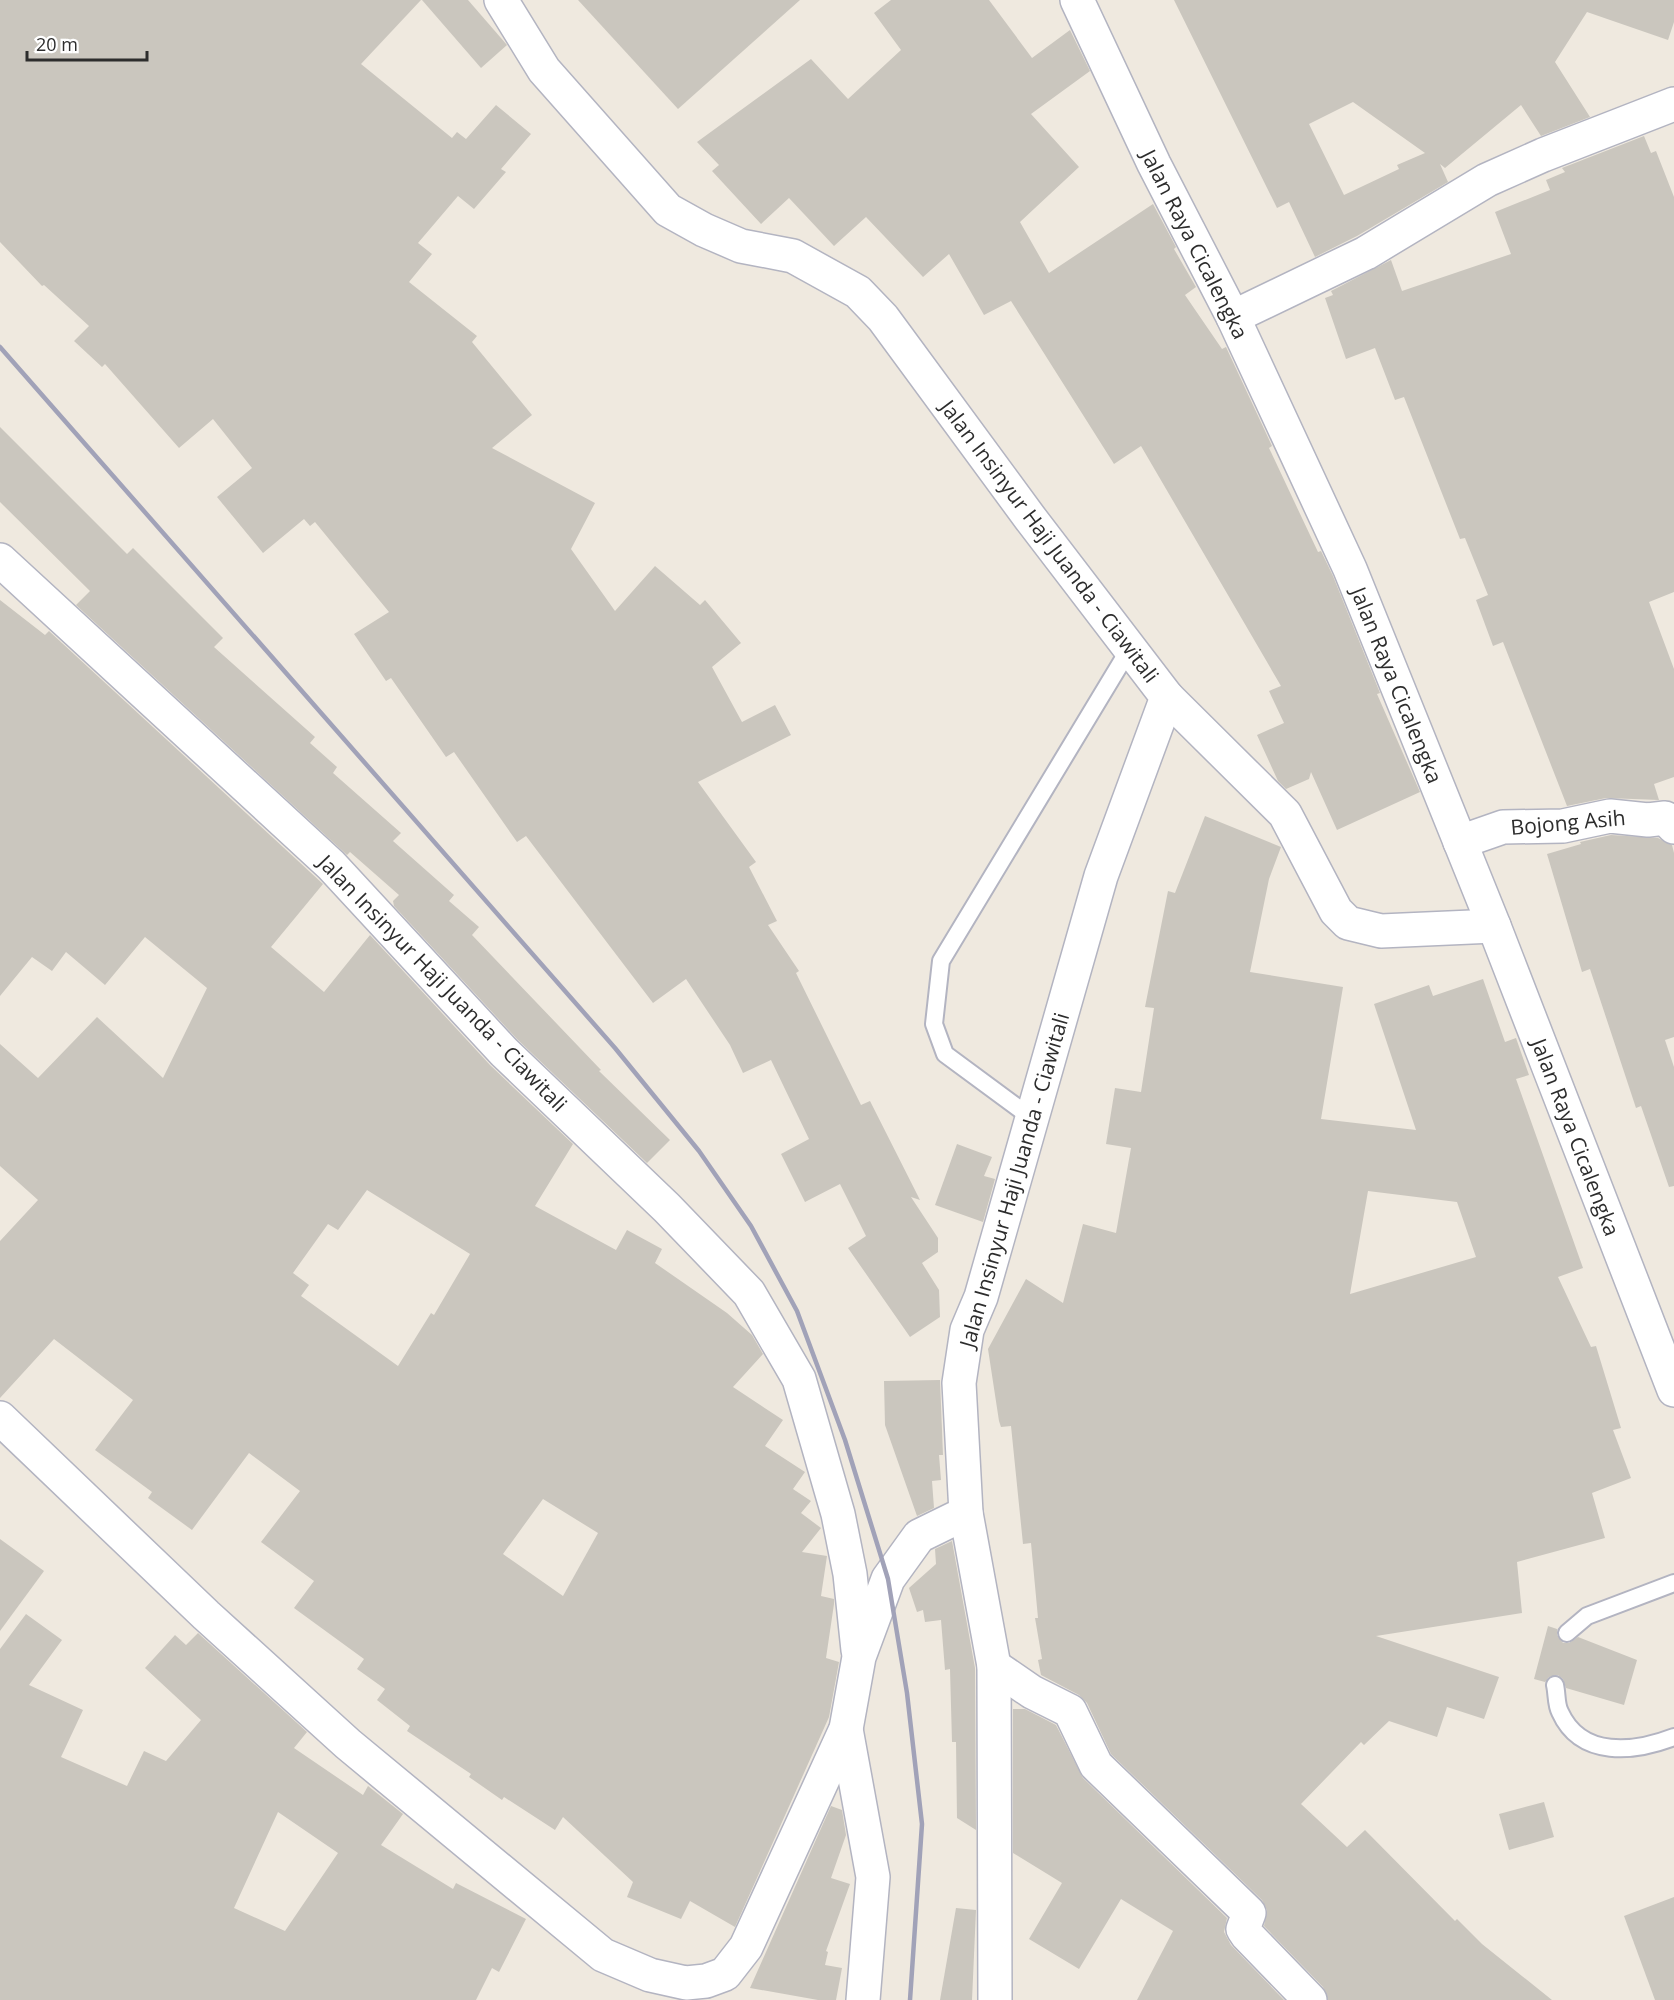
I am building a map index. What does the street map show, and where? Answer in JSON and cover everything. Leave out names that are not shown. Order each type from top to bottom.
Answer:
[{"type":"street","name":"Jalan Insinyur Haji Juanda - Ciawitali","points":[[501,0],[544,70],[668,210],[704,230],[741,246],[793,256],[858,292],[883,318],[1167,697],[1101,876],[981,1297],[967,1330],[959,1383],[966,1513],[994,1666],[995,2000]]},
{"type":"street","name":"Jalan Raya Cicalengka","points":[[1077,0],[1154,164],[1233,317],[1350,568],[1494,926],[1674,1390]]},
{"type":"street","points":[[1233,317],[1366,253],[1487,180],[1543,154],[1674,104]]},
{"type":"street","name":"Jalan Insinyur Haji Juanda - Ciawitali","points":[[0,560],[331,865],[504,1052],[650,1192],[749,1293],[799,1378],[838,1514],[850,1574],[859,1657]]},
{"type":"street","points":[[1167,697],[1285,814],[1336,911],[1348,923],[1382,931],[1494,926]]},
{"type":"street","name":"Bojong Asih","points":[[1460,842],[1503,827],[1563,826],[1610,816],[1648,820],[1665,818],[1674,827]]},
{"type":"street","points":[[0,1418],[206,1615],[348,1744],[603,1955],[650,1975],[686,1983],[706,1981],[725,1974],[746,1947],[846,1729],[859,1657],[888,1578],[919,1536],[966,1513]]},
{"type":"street","points":[[994,1666],[1032,1692],[1070,1711],[1096,1765],[1249,1913],[1243,1929],[1247,1935],[1310,2000]]},
{"type":"street","points":[[846,1729],[873,1877],[863,2000]]},
{"type":"lane","points":[[1033,1119],[945,1054],[934,1024],[941,961],[1130,648]]},
{"type":"lane","points":[[1567,1633],[1587,1616],[1674,1583]]},
{"type":"lane","points":[[1556,1685],[1559,1711],[1569,1727],[1591,1745],[1624,1750],[1655,1744],[1674,1737]]},
{"type":"building","points":[[0,0],[421,0],[361,64],[452,138],[457,132],[466,139],[496,105],[531,134],[501,169],[506,172],[474,209],[458,196],[418,243],[432,254],[409,282],[477,336],[472,342],[532,415],[492,448],[595,503],[571,549],[615,611],[655,566],[700,605],[705,600],[741,643],[712,667],[742,722],[775,705],[791,735],[698,782],[756,862],[749,867],[777,921],[768,925],[799,971],[796,973],[861,1105],[870,1101],[920,1200],[911,1197],[938,1238],[938,1252],[922,1263],[939,1290],[940,1317],[910,1337],[848,1248],[866,1236],[840,1184],[805,1202],[781,1154],[809,1139],[771,1060],[743,1073],[730,1045],[686,979],[653,1003],[526,836],[517,842],[454,752],[446,757],[391,678],[386,681],[354,634],[389,612],[315,522],[310,526],[304,519],[263,553],[217,497],[252,468],[213,419],[179,448],[105,364],[102,367],[74,341],[89,326],[44,285],[42,286],[0,242]]},
{"type":"building","points":[[422,0],[468,0],[507,45],[481,68]]},
{"type":"building","points":[[578,0],[800,0],[678,109]]},
{"type":"building","points":[[891,0],[989,0],[1032,58],[1070,30],[1090,71],[1031,114],[1079,167],[1020,222],[1049,273],[1153,204],[1176,247],[1174,249],[1196,287],[1185,295],[1222,349],[1226,347],[1272,446],[1269,448],[1318,552],[1321,551],[1333,576],[1380,693],[1377,694],[1420,792],[1337,830],[1311,772],[1309,779],[1286,789],[1278,781],[1257,735],[1284,723],[1269,691],[1281,686],[1141,446],[1114,464],[1011,301],[984,315],[949,254],[923,277],[866,217],[834,246],[789,198],[761,224],[712,171],[719,165],[697,142],[811,59],[848,99],[901,50],[874,13]]},
{"type":"building","points":[[1174,0],[1674,0],[1674,22],[1668,40],[1587,12],[1555,62],[1590,117],[1541,136],[1521,105],[1445,168],[1440,164],[1448,182],[1357,236],[1315,257],[1289,202],[1277,208]],"holes":[[[1353,102],[1425,153],[1397,165],[1399,169],[1344,195],[1309,124]]]},
{"type":"building","points":[[1644,136],[1651,153],[1656,151],[1674,197],[1674,592],[1649,602],[1674,669],[1674,777],[1654,784],[1659,800],[1606,798],[1567,806],[1503,642],[1493,646],[1476,600],[1488,595],[1465,538],[1460,539],[1404,397],[1395,400],[1375,348],[1346,359],[1325,298],[1333,295],[1331,291],[1391,260],[1402,291],[1511,254],[1495,212],[1550,190],[1546,180],[1565,172],[1562,168]]},
{"type":"building","points":[[0,427],[127,554],[133,548],[223,638],[214,647],[315,737],[310,743],[337,767],[333,773],[401,833],[393,841],[454,895],[449,901],[479,927],[472,935],[601,1070],[599,1071],[670,1140],[647,1163],[517,1039],[394,906],[393,901],[399,895],[350,852],[347,855],[76,605],[90,591],[0,502]]},
{"type":"building","points":[[0,600],[45,635],[49,631],[323,884],[271,947],[324,992],[370,935],[490,1065],[573,1144],[535,1206],[616,1250],[627,1230],[662,1249],[655,1263],[727,1313],[752,1335],[763,1354],[733,1387],[783,1420],[765,1446],[805,1472],[793,1489],[811,1501],[801,1513],[821,1528],[802,1552],[827,1556],[821,1596],[834,1599],[834,1604],[826,1658],[839,1662],[829,1717],[735,1927],[690,1901],[681,1919],[627,1897],[633,1882],[563,1817],[555,1830],[504,1797],[502,1800],[469,1777],[471,1774],[407,1731],[410,1726],[377,1700],[385,1689],[357,1669],[364,1659],[294,1608],[314,1581],[261,1542],[300,1491],[249,1453],[192,1530],[148,1498],[152,1492],[95,1450],[133,1400],[54,1339],[0,1398],[0,1241],[38,1200],[0,1166],[0,1044],[38,1078],[97,1017],[163,1078],[207,988],[145,937],[105,985],[66,952],[52,971],[32,957],[0,996]],"holes":[[[367,1190],[470,1254],[434,1315],[431,1313],[398,1366],[301,1296],[309,1285],[293,1273],[328,1224],[338,1230]],[[543,1499],[598,1533],[563,1596],[503,1554]]]},
{"type":"building","points":[[1205,816],[1281,847],[1269,879],[1250,972],[1343,987],[1321,1119],[1416,1130],[1374,1004],[1429,985],[1433,996],[1483,979],[1505,1042],[1516,1038],[1529,1075],[1516,1079],[1583,1268],[1558,1277],[1591,1347],[1596,1346],[1621,1428],[1613,1430],[1631,1478],[1592,1493],[1605,1538],[1517,1562],[1522,1613],[1376,1636],[1499,1677],[1484,1719],[1447,1707],[1437,1737],[1389,1721],[1364,1745],[1361,1742],[1301,1804],[1347,1847],[1365,1830],[1455,1921],[1457,1919],[1482,1944],[1552,2000],[1328,2000],[1323,1987],[1264,1926],[1267,1910],[1262,1900],[1111,1754],[1087,1703],[1079,1695],[1041,1675],[1038,1660],[1042,1659],[1035,1618],[1038,1618],[1031,1543],[1023,1544],[1011,1426],[1001,1427],[999,1421],[988,1349],[1026,1279],[1063,1303],[1083,1224],[1116,1233],[1131,1148],[1106,1144],[1115,1088],[1141,1092],[1154,1008],[1145,1007],[1168,891],[1175,893]],"holes":[[[1368,1191],[1457,1202],[1476,1257],[1350,1294]]]},
{"type":"building","points":[[1611,835],[1658,838],[1672,845],[1674,853],[1674,1037],[1665,1040],[1674,1067],[1674,1186],[1669,1187],[1641,1106],[1636,1108],[1590,969],[1582,972],[1547,854],[1581,844],[1580,842]]},
{"type":"building","points":[[957,1144],[992,1157],[984,1176],[995,1179],[983,1222],[935,1205]]},
{"type":"building","points":[[940,1380],[943,1455],[939,1455],[941,1480],[932,1481],[934,1508],[917,1516],[885,1425],[884,1381]]},
{"type":"building","points":[[0,1539],[44,1571],[0,1631]]},
{"type":"building","points":[[952,1541],[975,1668],[976,1830],[957,1818],[956,1742],[952,1742],[950,1669],[945,1670],[941,1620],[925,1622],[923,1610],[917,1612],[909,1588],[936,1564],[935,1549]]},
{"type":"building","points":[[26,1614],[62,1640],[29,1685],[83,1710],[61,1757],[127,1786],[144,1751],[166,1761],[201,1720],[145,1668],[175,1635],[186,1645],[198,1633],[307,1732],[294,1748],[363,1795],[368,1786],[403,1814],[381,1845],[453,1889],[456,1883],[526,1919],[499,1972],[492,1968],[476,2000],[0,2000],[0,1649]],"holes":[[[278,1812],[338,1853],[285,1931],[234,1908]]]},
{"type":"building","points":[[1548,1626],[1557,1629],[1557,1635],[1563,1643],[1569,1643],[1578,1637],[1637,1660],[1624,1705],[1566,1688],[1563,1679],[1558,1675],[1549,1677],[1545,1682],[1534,1679]]},
{"type":"building","points":[[1013,1709],[1025,1709],[1056,1725],[1083,1778],[1227,1918],[1224,1932],[1231,1945],[1284,2000],[1137,2000],[1173,1931],[1121,1899],[1079,1969],[1029,1939],[1062,1883],[1013,1853]]},
{"type":"building","points":[[1544,1802],[1554,1837],[1509,1850],[1499,1814]]},
{"type":"building","points":[[831,1806],[842,1810],[846,1835],[831,1878],[850,1884],[826,1951],[828,1952],[825,1965],[842,1968],[836,2000],[818,2000],[750,1988]]},
{"type":"building","points":[[1674,1897],[1674,2000],[1655,2000],[1624,1916]]},
{"type":"building","points":[[956,1908],[976,1910],[972,2000],[940,2000]]},
{"type":"railway","points":[[0,347],[615,1048],[699,1151],[751,1226],[797,1311],[845,1440],[888,1579],[907,1693],[922,1824],[910,2000]]}]
